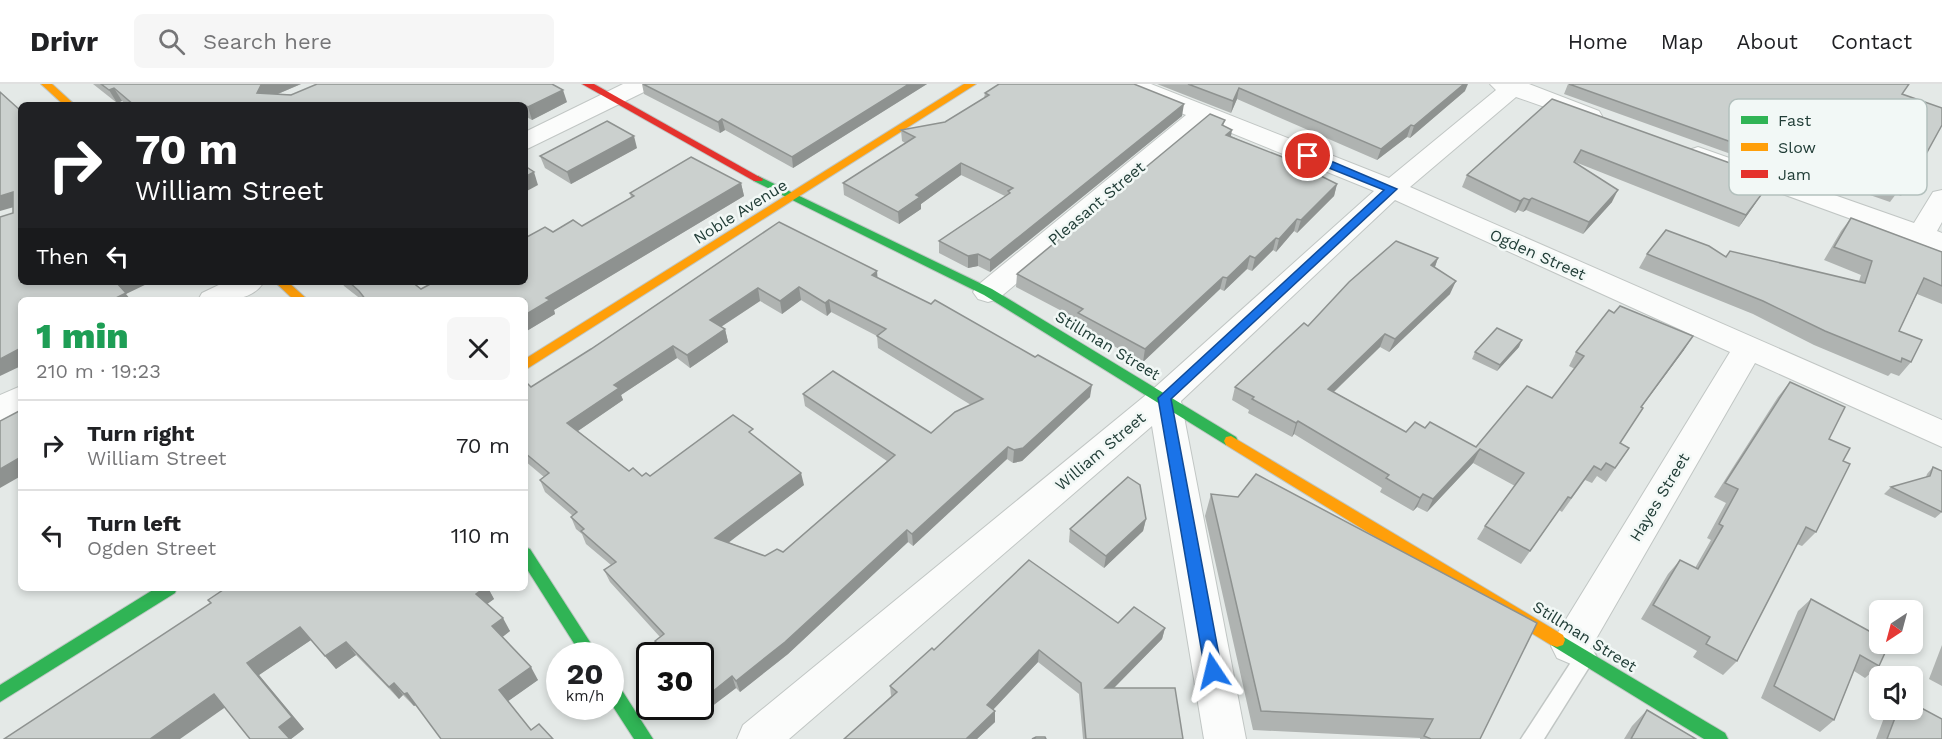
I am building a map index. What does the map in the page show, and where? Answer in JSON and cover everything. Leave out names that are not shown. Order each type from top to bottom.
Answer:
[{"type":"street","points":[[46,84],[67,102]]},
{"type":"street","name":"Stillman Street","points":[[587,84],[791,198],[988,292],[1719,739]]},
{"type":"street","points":[[528,140],[642,84]]},
{"type":"street","name":"Noble Avenue","points":[[528,363],[971,84]]},
{"type":"street","name":"Ogden Street","points":[[1130,84],[1392,189],[1942,434]]},
{"type":"street","points":[[1510,85],[1612,123]]},
{"type":"street","name":"William Street","points":[[758,739],[1164,398],[1392,189],[1510,85]]},
{"type":"street","name":"Pleasant Street","points":[[988,292],[1203,114]]},
{"type":"street","points":[[1678,147],[1729,165]]},
{"type":"street","points":[[1811,195],[1932,239],[1942,198]]},
{"type":"street","points":[[219,297],[243,285]]},
{"type":"street","points":[[284,285],[298,297]]},
{"type":"street","name":"Hayes Street","points":[[1578,651],[1748,348]]},
{"type":"street","points":[[1164,398],[1225,739]]},
{"type":"street","points":[[0,409],[18,400]]},
{"type":"street","points":[[528,558],[582,642]]},
{"type":"street","points":[[0,694],[164,591]]},
{"type":"street","points":[[624,708],[644,739]]},
{"type":"lane","points":[[1532,739],[1578,651]]},
{"type":"building","points":[[101,84],[264,84],[257,93],[291,95],[317,84],[552,84],[563,90],[528,107],[528,102],[130,102],[114,88],[109,90]]},
{"type":"building","points":[[643,84],[909,84],[792,157],[722,119],[718,122]]},
{"type":"building","points":[[999,84],[1134,84],[1184,104],[990,260],[978,254],[968,256],[939,241],[1010,193],[1008,191],[1013,188],[961,163],[916,195],[920,197],[898,212],[843,183],[915,137],[901,130],[945,122],[989,95],[985,93]]},
{"type":"building","points":[[1188,84],[1464,84],[1414,126],[1411,125],[1381,149],[1239,88],[1233,101]]},
{"type":"building","points":[[1569,84],[1909,84],[1902,94],[1916,99],[1729,99],[1729,141]]},
{"type":"building","points":[[0,92],[18,108],[18,285],[119,285],[126,293],[118,297],[18,297],[18,350],[0,359],[0,217],[13,213],[13,192],[0,196]]},
{"type":"building","points":[[1552,99],[1729,163],[1729,195],[1761,195],[1746,215],[1581,150],[1574,162],[1618,190],[1589,222],[1532,198],[1529,200],[1524,198],[1520,201],[1467,175]]},
{"type":"building","points":[[1927,103],[1942,108],[1942,125],[1927,152]]},
{"type":"building","points":[[1210,114],[1225,120],[1222,125],[1232,130],[1226,135],[1285,158],[1337,184],[1301,220],[1297,219],[1279,239],[1276,238],[1255,258],[1250,256],[1227,278],[1223,277],[1145,349],[1078,313],[1083,309],[1017,274]]},
{"type":"building","points":[[607,121],[634,136],[567,172],[540,156]]},
{"type":"building","points":[[691,157],[741,183],[546,298],[550,300],[528,313],[528,297],[364,297],[352,285],[416,285],[421,289],[428,285],[528,285],[528,236],[545,227],[553,232],[573,220],[582,226],[634,196],[630,193]]},
{"type":"building","points":[[1851,218],[1942,252],[1942,286],[1924,278],[1899,331],[1922,340],[1911,362],[1902,358],[1901,362],[1825,331],[1763,301],[1647,254],[1666,230],[1709,246],[1726,257],[1730,251],[1865,283],[1872,261],[1834,247]]},
{"type":"building","points":[[779,222],[877,271],[872,275],[931,304],[935,300],[1035,357],[1038,355],[1092,385],[1023,448],[1014,450],[1008,447],[912,534],[907,530],[785,642],[736,681],[732,676],[714,690],[714,642],[656,642],[664,634],[604,570],[616,562],[581,531],[584,529],[571,517],[577,512],[540,480],[549,473],[528,456],[528,384],[531,387],[591,349]],"holes":[[[799,287],[825,303],[829,300],[886,329],[877,336],[983,399],[955,412],[931,433],[833,371],[803,394],[895,455],[783,552],[777,549],[765,556],[715,538],[801,473],[749,432],[753,429],[733,415],[650,476],[646,473],[642,476],[633,468],[629,471],[567,423],[619,388],[614,385],[673,346],[687,355],[725,329],[710,320],[758,288],[780,301]]]},
{"type":"building","points":[[1396,241],[1438,258],[1431,265],[1456,281],[1395,339],[1385,334],[1328,389],[1406,432],[1415,422],[1425,428],[1430,422],[1476,447],[1527,386],[1552,398],[1584,356],[1576,352],[1609,310],[1614,313],[1620,306],[1693,336],[1641,407],[1643,408],[1620,443],[1629,448],[1615,468],[1606,463],[1601,470],[1594,466],[1571,498],[1568,497],[1530,551],[1485,526],[1524,473],[1480,449],[1433,499],[1423,494],[1420,498],[1386,478],[1389,475],[1298,421],[1296,423],[1252,399],[1254,397],[1235,387],[1304,323],[1308,326],[1349,282]]},
{"type":"building","points":[[1497,328],[1522,340],[1500,365],[1475,352]]},
{"type":"building","points":[[1790,382],[1845,407],[1829,439],[1850,448],[1843,461],[1850,464],[1816,532],[1806,527],[1737,661],[1706,644],[1710,637],[1653,605],[1680,560],[1698,569],[1723,526],[1719,524],[1738,489],[1725,483]]},
{"type":"building","points":[[18,412],[18,459],[0,469],[0,421]]},
{"type":"building","points":[[1933,467],[1942,471],[1942,512],[1891,487],[1930,476]]},
{"type":"building","points":[[1256,474],[1537,623],[1480,739],[1431,739],[1424,736],[1433,719],[1261,711],[1211,494],[1238,497]]},
{"type":"building","points":[[1128,477],[1140,485],[1146,519],[1106,556],[1070,529]]},
{"type":"building","points":[[1029,560],[1118,623],[1134,607],[1165,628],[1105,688],[1175,688],[1183,739],[1086,739],[1081,683],[1039,650],[987,705],[995,711],[966,739],[844,739],[897,692],[890,686],[932,648],[934,650]]},
{"type":"building","points":[[222,591],[480,591],[476,594],[503,618],[492,626],[531,667],[499,690],[531,730],[539,724],[553,739],[441,739],[407,693],[404,694],[394,683],[389,687],[346,642],[325,656],[300,627],[247,663],[292,717],[279,727],[290,739],[250,739],[214,694],[150,739],[4,739],[211,603],[208,600]]},
{"type":"building","points":[[1811,599],[1869,631],[1869,654],[1884,654],[1879,666],[1860,655],[1834,720],[1774,686]]},
{"type":"building","points":[[1923,709],[1942,719],[1942,739],[1887,739],[1894,720],[1923,720]]},
{"type":"building","points":[[1647,710],[1696,739],[1631,739]]},
{"type":"building","points":[[1045,737],[1046,739],[1032,739]]},
{"type":"traffic: fast","points":[[758,179],[988,292],[1231,441]]},
{"type":"traffic: fast","points":[[528,558],[582,642]]},
{"type":"traffic: fast","points":[[0,694],[164,591]]},
{"type":"traffic: fast","points":[[1557,640],[1719,739]]},
{"type":"traffic: fast","points":[[624,708],[644,739]]},
{"type":"traffic: slow","points":[[46,84],[67,102]]},
{"type":"traffic: slow","points":[[528,363],[971,84]]},
{"type":"traffic: slow","points":[[284,285],[298,297]]},
{"type":"traffic: slow","points":[[1231,441],[1557,640]]},
{"type":"traffic: jam","points":[[587,84],[758,179]]},
{"type":"route","points":[[1213,671],[1164,398],[1392,189],[1308,156]]}]
